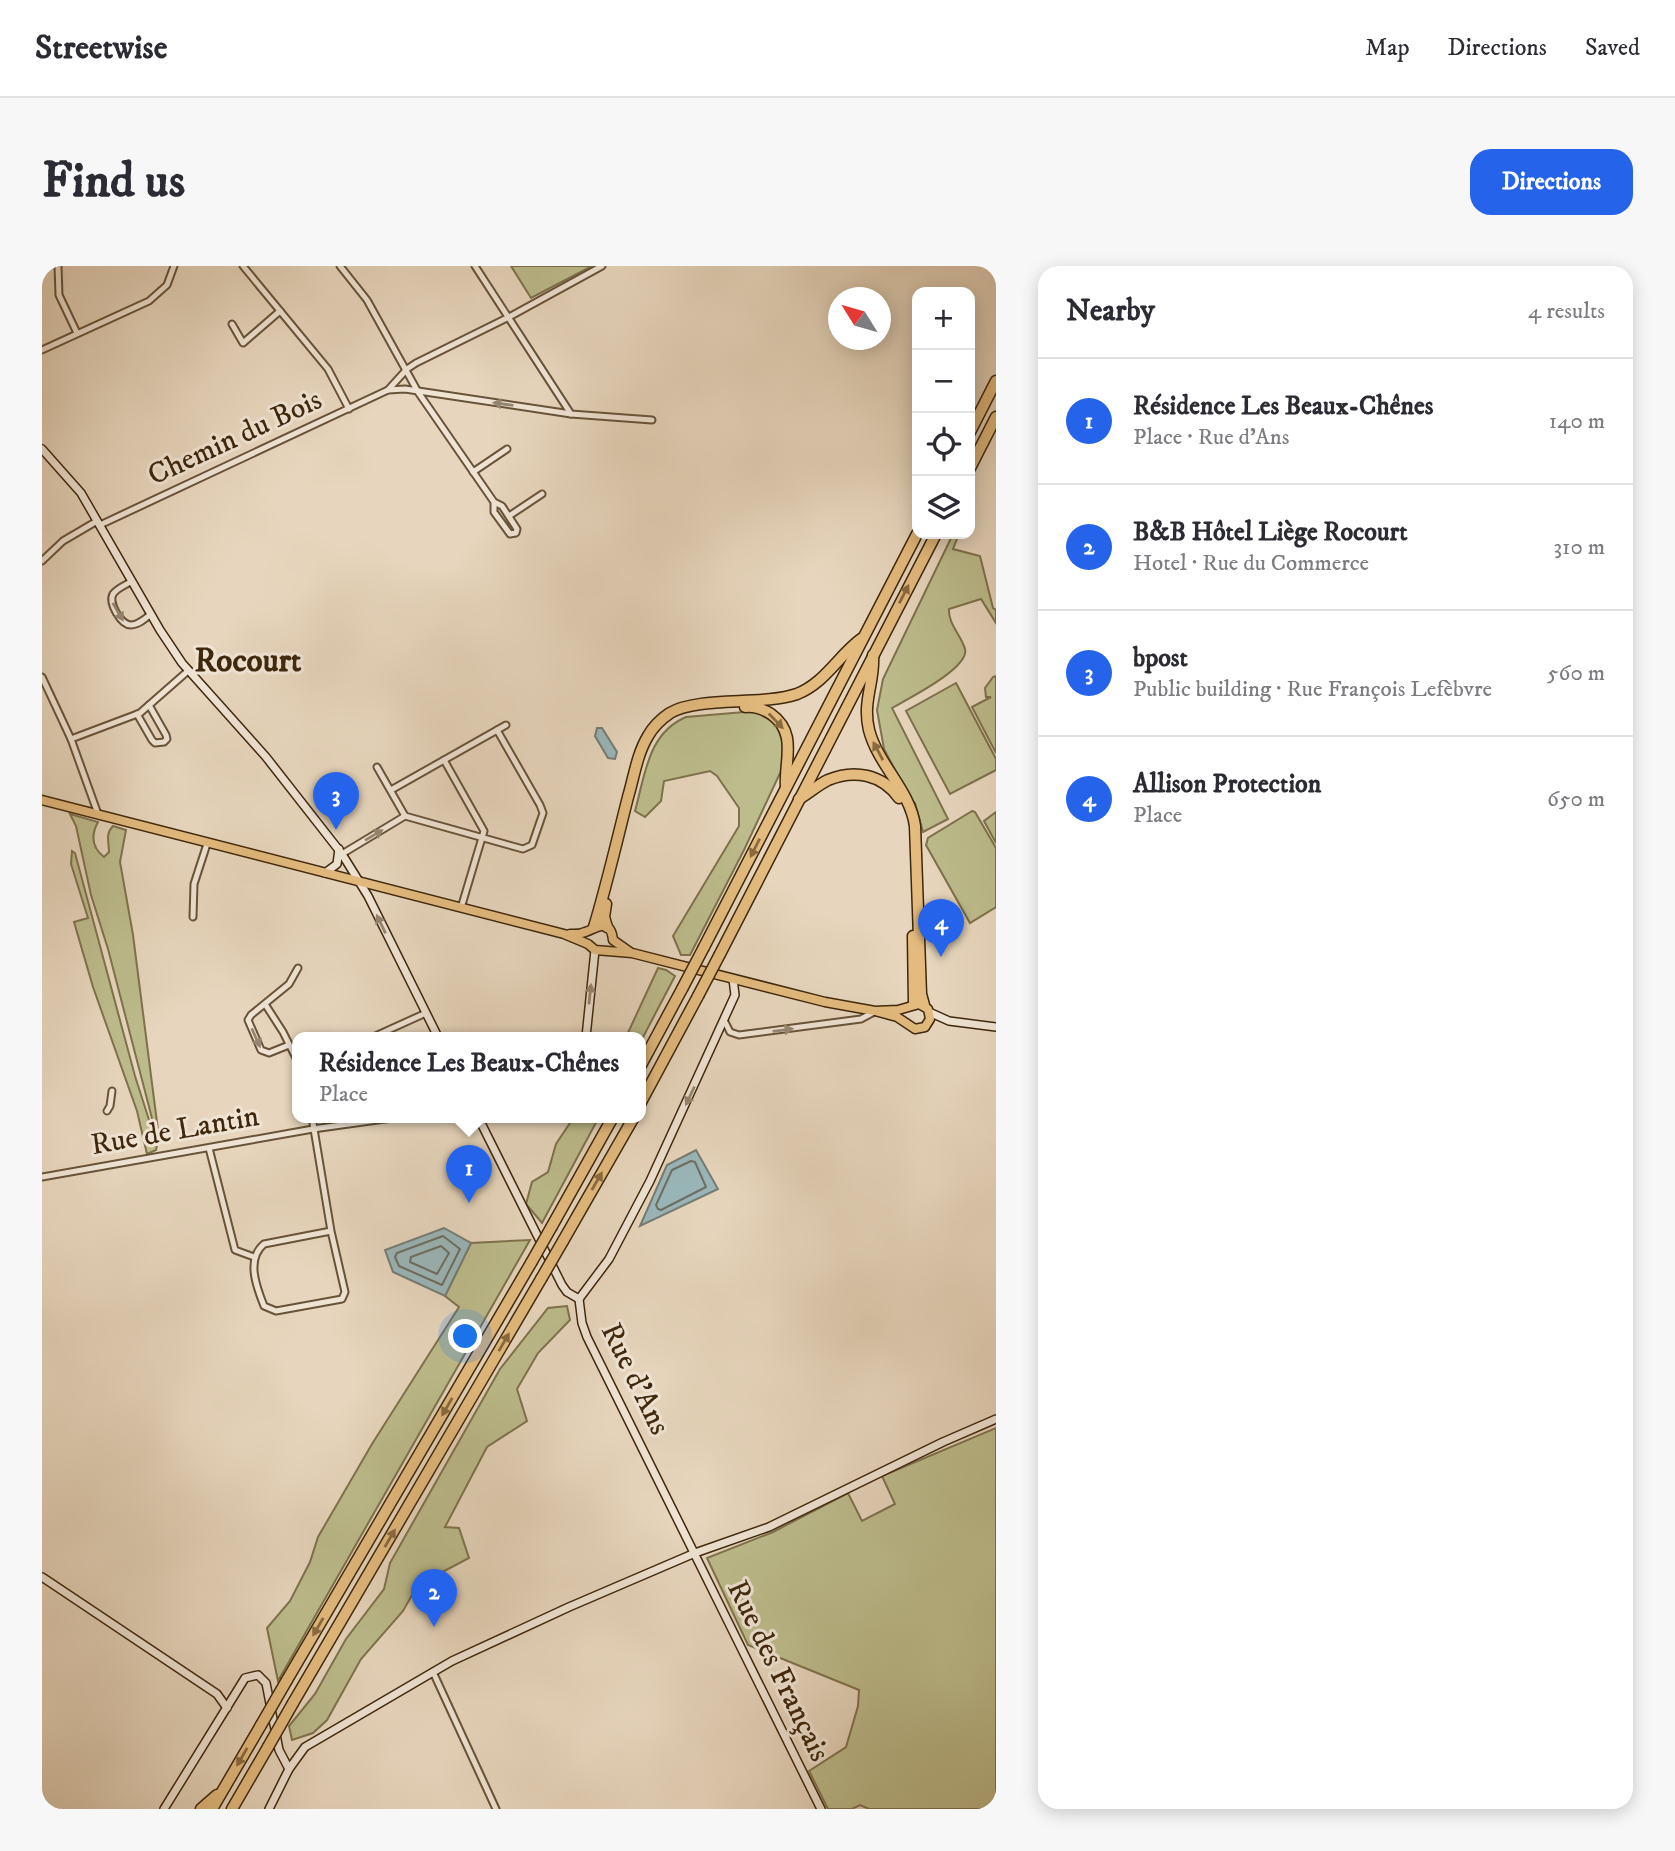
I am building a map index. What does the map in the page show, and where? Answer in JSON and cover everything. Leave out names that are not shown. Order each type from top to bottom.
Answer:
[{"type":"highway","points":[[975,422],[996,381]]},
{"type":"highway","points":[[975,458],[996,417]]},
{"type":"highway","points":[[646,1056],[915,539]]},
{"type":"highway","points":[[646,1093],[933,539]]},
{"type":"highway","points":[[593,928],[637,764],[649,735],[659,722],[686,707],[781,698],[798,693],[818,682],[849,648],[864,637]]},
{"type":"highway","points":[[873,655],[874,668],[866,705],[869,732],[910,806],[915,826],[921,995],[919,1007]]},
{"type":"highway","points":[[607,928],[604,912],[645,758],[653,741],[669,722],[688,713],[750,706],[769,713],[778,719],[787,734],[789,754],[785,773],[786,788]]},
{"type":"highway","points":[[799,799],[830,779],[861,774],[881,780],[901,801],[910,828],[919,1007]]},
{"type":"highway","points":[[212,1809],[611,1123]]},
{"type":"highway","points":[[234,1806],[631,1123]]},
{"type":"highway","points":[[201,1809],[223,1790]]},
{"type":"main road","points":[[42,800],[564,934],[592,947],[632,953],[825,1002],[875,1011],[906,1022],[915,1029],[928,1023],[919,1007]]},
{"type":"main road","points":[[592,947],[588,935],[593,928]]},
{"type":"main road","points":[[564,934],[607,928],[613,940],[607,950]]},
{"type":"main road","points":[[613,940],[632,953]]},
{"type":"main road","points":[[875,1011],[919,1007]]},
{"type":"main road","points":[[906,1022],[904,1015],[919,1007]]},
{"type":"street","points":[[58,266],[58,295],[77,333]]},
{"type":"street","points":[[42,350],[149,301],[167,285],[174,266]]},
{"type":"street","points":[[243,266],[328,369],[349,409]]},
{"type":"street","points":[[340,266],[368,300],[418,392],[494,502],[502,506],[509,516],[517,529],[516,533],[510,534],[494,512],[494,502]]},
{"type":"street","points":[[475,266],[570,414]]},
{"type":"street","points":[[407,369],[602,266]]},
{"type":"street","points":[[232,324],[243,343],[280,312]]},
{"type":"street","name":"Chemin du Bois","points":[[42,561],[64,541],[99,523],[388,390],[407,369]]},
{"type":"street","name":"Chemin du Bois","points":[[388,390],[405,389],[570,414],[652,420]]},
{"type":"street","points":[[42,449],[71,480],[175,653],[265,757],[341,851],[369,899],[436,1032]]},
{"type":"street","points":[[473,472],[507,449]]},
{"type":"street","points":[[509,516],[542,494]]},
{"type":"street","points":[[132,581],[115,592],[111,597],[112,604],[122,621],[128,625],[135,625],[151,614]]},
{"type":"street","points":[[71,739],[137,714],[189,670]]},
{"type":"street","points":[[42,677],[71,739],[98,814]]},
{"type":"street","points":[[137,714],[152,740],[155,743],[164,742],[166,735],[149,705]]},
{"type":"street","points":[[391,790],[506,725]]},
{"type":"street","points":[[325,873],[337,864],[341,851],[405,816],[523,849],[532,845],[543,813],[497,730]]},
{"type":"street","points":[[444,760],[484,831],[461,908]]},
{"type":"street","points":[[377,767],[405,816]]},
{"type":"street","points":[[193,917],[194,884],[207,844]]},
{"type":"street","points":[[369,899],[382,888]]},
{"type":"street","points":[[586,1032],[592,947]]},
{"type":"street","points":[[289,1045],[269,1053],[261,1051],[248,1020],[289,984],[299,968]]},
{"type":"street","points":[[579,1299],[603,1269],[659,1161],[735,995],[733,979]]},
{"type":"street","points":[[265,1004],[292,1051]]},
{"type":"street","points":[[919,1007],[949,1021]]},
{"type":"street","points":[[724,1020],[730,1032],[739,1035],[861,1019],[875,1011]]},
{"type":"street","points":[[384,1032],[426,1013]]},
{"type":"street","points":[[928,1023],[949,1021],[996,1027]]},
{"type":"street","points":[[107,1111],[112,1091]]},
{"type":"street","points":[[312,1123],[331,1231],[345,1292],[342,1299],[276,1311],[264,1306],[258,1292],[253,1264],[256,1250],[264,1244],[331,1231]]},
{"type":"street","name":"Rue de Lantin","points":[[42,1177],[356,1123]]},
{"type":"street","name":"Rue d'Ans","points":[[481,1123],[562,1285],[567,1292],[579,1299],[584,1331],[695,1553]]},
{"type":"street","points":[[209,1148],[235,1250],[254,1257]]},
{"type":"street","points":[[269,1809],[289,1769],[305,1746],[433,1672],[569,1607],[695,1553],[769,1527],[996,1419]]},
{"type":"street","name":"Rue des Français","points":[[695,1553],[821,1809]]},
{"type":"street","points":[[42,1577],[217,1694],[227,1708]]},
{"type":"street","points":[[433,1672],[496,1809]]},
{"type":"street","points":[[164,1809],[245,1678],[257,1675],[266,1683],[279,1750],[289,1769]]},
{"type":"shaded area","points":[[511,266],[592,266],[531,298]]},
{"type":"shaded area","points":[[951,539],[957,539],[953,549],[980,556],[993,608],[996,610],[996,623],[981,599],[949,609],[951,620],[965,649],[964,657],[948,674],[892,708],[948,819],[923,832],[915,803],[884,749],[877,710],[883,679]]},
{"type":"shaded area","points":[[996,676],[996,753],[972,707],[991,697],[986,697],[985,688]]},
{"type":"shaded area","points":[[956,683],[996,759],[996,770],[950,794],[906,711]]},
{"type":"shaded area","points":[[756,711],[776,724],[788,756],[690,955],[681,955],[673,936],[739,826],[739,808],[717,776],[710,771],[664,781],[661,801],[645,817],[635,811],[650,756],[663,733],[686,717]]},
{"type":"shaded area","points":[[972,811],[996,848],[996,907],[970,923],[926,845],[928,838]]},
{"type":"shaded area","points":[[996,812],[996,843],[984,821]]},
{"type":"shaded area","points":[[70,814],[98,822],[94,841],[104,857],[109,852],[108,838],[113,826],[126,830],[120,862],[133,935],[159,1138],[91,895],[76,826]]},
{"type":"shaded area","points":[[72,851],[75,853],[135,1076],[157,1145],[156,1150],[147,1154],[137,1111],[93,987],[74,922],[88,918],[71,864]]},
{"type":"shaded area","points":[[658,968],[675,976],[646,1032],[628,1032]]},
{"type":"shaded area","points":[[570,1123],[596,1123],[542,1223],[526,1204],[532,1182],[548,1172],[556,1144]]},
{"type":"shaded area","points":[[530,1240],[278,1681],[267,1628],[290,1601],[310,1562],[318,1537],[372,1444],[459,1307],[445,1296],[471,1243]]},
{"type":"shaded area","points":[[567,1306],[570,1320],[538,1353],[517,1389],[527,1421],[487,1447],[445,1527],[459,1528],[469,1558],[435,1576],[424,1574],[403,1611],[361,1659],[327,1720],[313,1733],[292,1740],[289,1726],[315,1694],[346,1639],[384,1589],[390,1563],[500,1369],[548,1308]]},
{"type":"shaded area","points":[[996,1428],[996,1809],[869,1809],[860,1805],[852,1809],[828,1809],[809,1771],[846,1747],[858,1706],[859,1690],[748,1645],[707,1558],[773,1532],[848,1493],[862,1521],[895,1504],[882,1476]]},
{"type":"water","points":[[597,728],[602,728],[617,752],[615,759],[608,758],[595,736]]},
{"type":"water","points":[[696,1150],[718,1189],[640,1226],[667,1165]]},
{"type":"water","points":[[444,1228],[471,1243],[445,1296],[393,1272],[385,1250]]},
{"type":"place","name":"bpost","points":[[336,830]]},
{"type":"place","name":"Allison Protection","points":[[941,957]]},
{"type":"place","name":"Résidence Les Beaux-Chênes","points":[[469,1203]]},
{"type":"place","name":"B&B Hôtel Liège Rocourt","points":[[434,1627]]},
{"type":"district","name":"Rocourt","points":[[248,661]]}]
